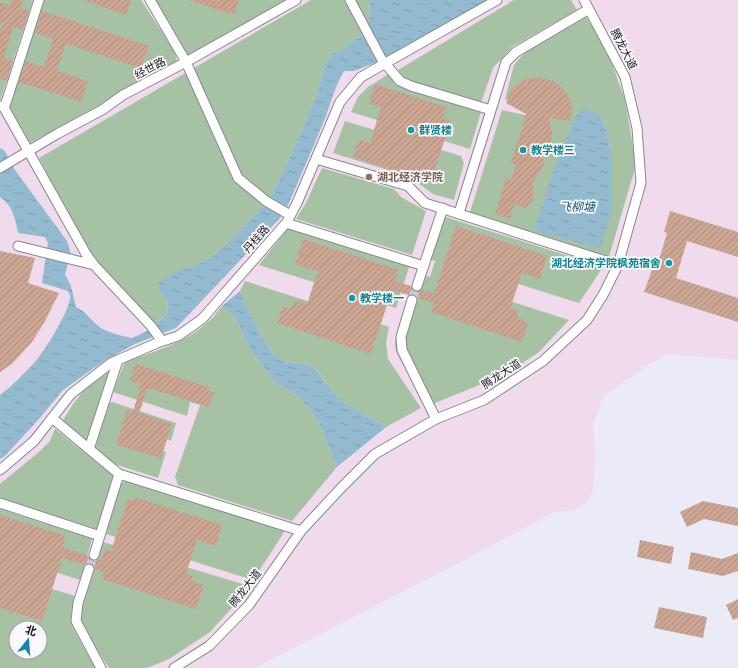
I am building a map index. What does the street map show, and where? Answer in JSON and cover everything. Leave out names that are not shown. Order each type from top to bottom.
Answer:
[{"type":"street","points":[[39,0],[5,106],[1,106],[86,254],[94,265],[151,326],[162,341]]},
{"type":"street","points":[[150,0],[186,62],[238,178],[288,217],[424,266]]},
{"type":"street","name":"经世路","points":[[0,168],[102,110],[123,95],[186,62],[296,0]]},
{"type":"street","points":[[350,0],[383,62],[400,81],[411,86],[490,110]]},
{"type":"street","name":"丹桂路","points":[[0,470],[34,441],[71,394],[111,363],[162,341],[178,336],[202,319],[288,217],[297,203],[340,102],[361,77],[383,62],[496,0]]},
{"type":"street","name":"腾龙大道","points":[[174,668],[209,646],[249,605],[302,531],[341,488],[375,454],[436,419],[484,400],[543,361],[587,320],[603,295],[618,265],[641,183],[637,128],[625,77],[584,0]]},
{"type":"street","points":[[459,213],[506,62],[516,52],[589,8]]},
{"type":"street","points":[[316,159],[408,186],[425,203],[618,265]]},
{"type":"street","points":[[417,286],[443,208]]},
{"type":"street","points":[[18,246],[94,265]]},
{"type":"street","points":[[412,300],[401,337],[402,350],[436,419]]},
{"type":"street","points":[[89,449],[118,360]]},
{"type":"street","points":[[52,418],[119,474],[302,531]]},
{"type":"street","points":[[94,555],[119,474]]},
{"type":"street","points":[[0,503],[100,536]]},
{"type":"street","points":[[89,569],[78,603],[76,621],[101,668]]},
{"type":"shaded area","name":"湖北经济学院","points":[[0,0],[738,0],[738,360],[666,354],[603,397],[593,425],[596,456],[593,491],[588,501],[575,510],[554,512],[255,668],[0,668]]},
{"type":"green space","points":[[0,0],[33,0],[0,101]]},
{"type":"green space","points":[[43,0],[141,0],[175,52],[177,63],[30,143],[9,106]]},
{"type":"green space","points":[[154,0],[285,0],[188,56]]},
{"type":"green space","points":[[311,0],[370,0],[369,20],[360,36],[342,50],[333,53],[325,64],[317,94],[270,199],[239,232],[214,255],[198,264],[159,291],[168,302],[167,314],[155,324],[90,254],[39,158]]},
{"type":"green space","points":[[514,0],[571,0],[577,10],[512,47],[493,68],[481,103],[418,84],[404,77],[398,70]]},
{"type":"green space","points":[[586,17],[607,50],[625,100],[636,165],[608,260],[470,212],[502,110],[529,116],[532,108],[505,99],[514,65],[526,51]],"holes":[[[600,114],[606,130],[611,152],[610,182]]]},
{"type":"green space","points":[[390,73],[399,83],[416,93],[481,112],[470,149],[351,112],[358,97],[368,87]]},
{"type":"green space","points":[[345,121],[461,156],[464,163],[454,200],[433,194],[410,177],[333,153]]},
{"type":"green space","points":[[322,168],[394,189],[401,197],[426,211],[412,255],[296,219],[306,203]]},
{"type":"green space","points":[[436,214],[603,267],[579,303],[502,279],[497,297],[569,320],[539,352],[521,364],[489,381],[430,405],[400,360],[395,347],[395,341],[416,273],[430,277],[435,261],[422,257]]},
{"type":"green space","points":[[289,227],[410,264],[396,308],[259,265]]},
{"type":"green space","points":[[245,281],[389,327],[386,343],[388,359],[421,408],[386,427],[353,408],[341,399],[332,391],[320,374],[311,366],[280,359],[268,346],[252,318],[240,291]]},
{"type":"green space","points":[[222,306],[236,318],[251,351],[277,384],[298,396],[309,408],[319,424],[337,467],[292,521],[178,485],[175,477],[200,405],[190,402],[187,416],[113,392],[125,361],[159,350],[181,340],[201,328]]},
{"type":"green space","points":[[111,370],[87,443],[62,422],[84,390]]},
{"type":"green space","points":[[112,402],[176,423],[171,441],[167,439],[163,451],[166,452],[158,478],[114,464],[94,446],[108,404]]},
{"type":"green space","points":[[55,429],[114,476],[97,529],[0,498],[0,484],[50,441]]},
{"type":"green space","points":[[126,481],[284,530],[283,534],[253,580],[106,534],[121,483]]},
{"type":"green space","points":[[0,509],[92,539],[80,580],[0,554]]},
{"type":"green space","points":[[103,542],[246,585],[249,589],[210,632],[169,659],[147,668],[109,668],[94,646],[82,622],[83,606]]},
{"type":"green space","points":[[0,573],[75,596],[71,616],[72,626],[95,668],[0,668]]},
{"type":"water","points":[[370,0],[488,0],[377,62],[354,71],[344,71],[336,87],[326,116],[286,210],[281,217],[176,328],[135,344],[104,361],[63,390],[39,419],[5,456],[0,459],[0,395],[36,361],[61,322],[70,297],[68,291],[42,283],[48,243],[45,237],[18,233],[11,208],[0,197],[0,148],[5,151],[15,170],[67,241],[71,254],[65,274],[71,286],[76,307],[101,328],[132,338],[147,331],[167,314],[168,302],[159,291],[159,282],[214,255],[239,232],[270,199],[317,94],[325,64],[333,53],[342,50],[360,36],[369,20]]},
{"type":"water","name":"飞柳塘","points":[[585,109],[600,114],[606,130],[611,152],[611,212],[600,248],[537,232],[536,224],[557,161],[577,114]]},
{"type":"water","points":[[240,291],[262,337],[274,354],[284,361],[311,366],[320,374],[332,391],[341,399],[353,408],[386,427],[337,467],[319,424],[309,408],[298,396],[277,384],[251,351],[236,318],[222,306]]},
{"type":"building","points":[[12,0],[23,0],[20,8],[29,11],[23,30],[13,27],[4,58],[13,61],[7,81],[0,79],[0,31],[2,24],[0,23],[0,2],[10,5]]},
{"type":"building","points":[[85,0],[131,0],[126,15]]},
{"type":"building","points":[[191,0],[239,0],[234,15]]},
{"type":"building","points":[[42,11],[149,46],[141,68],[66,44],[57,71],[88,81],[81,102],[19,82],[26,61],[44,67],[53,39],[35,33]]},
{"type":"building","name":"教学楼三","points":[[539,77],[550,80],[559,85],[567,94],[572,107],[570,121],[549,118],[552,132],[551,142],[542,149],[544,165],[533,182],[533,200],[525,209],[515,203],[510,219],[495,214],[506,178],[511,180],[516,165],[511,163],[526,114],[506,103],[512,88],[524,80]]},
{"type":"building","name":"群贤楼","points":[[375,84],[446,107],[443,118],[451,121],[434,172],[429,171],[426,181],[353,157],[359,139],[370,143],[381,107],[369,103]]},
{"type":"building","name":"湖北经济学院枫苑宿舍","points":[[670,211],[738,232],[738,257],[687,241],[676,278],[738,298],[738,322],[644,292],[652,270],[656,270],[667,233],[664,232]]},
{"type":"building","points":[[456,226],[547,256],[540,279],[522,273],[510,309],[519,311],[517,318],[528,322],[522,342],[431,312],[434,303],[418,298],[414,294],[409,295],[392,290],[371,354],[277,323],[283,306],[291,309],[294,300],[307,304],[318,271],[295,264],[303,239],[399,270],[395,281],[411,286],[412,290],[415,292],[422,290],[434,294]]},
{"type":"building","points":[[0,251],[35,258],[28,283],[59,293],[45,321],[32,342],[12,364],[0,372]]},
{"type":"building","points":[[135,364],[209,387],[208,390],[214,392],[209,407],[148,388],[139,413],[172,424],[161,458],[116,445],[127,410],[133,412],[141,384],[130,381]]},
{"type":"building","points":[[134,497],[222,525],[216,546],[197,540],[186,574],[193,576],[191,581],[204,585],[196,609],[102,579],[104,572],[95,569],[91,563],[84,565],[62,558],[42,620],[0,608],[0,515],[66,536],[62,547],[88,556],[90,559],[95,561],[98,559],[101,560],[105,549],[111,551],[128,499],[132,501]]},
{"type":"building","points":[[703,501],[738,508],[738,526],[704,519],[687,527],[680,512]]},
{"type":"building","points":[[640,540],[674,547],[671,564],[637,557]]},
{"type":"building","points":[[691,552],[722,559],[738,553],[738,571],[723,576],[688,569]]},
{"type":"building","points":[[738,599],[738,618],[733,620],[726,605]]},
{"type":"building","points":[[659,607],[707,617],[703,638],[654,628]]},
{"type":"tunnel","points":[[412,300],[417,286]]},
{"type":"tunnel","points":[[89,569],[94,555]]},
{"type":"place","name":"群贤楼","points":[[411,130]]},
{"type":"place","name":"教学楼三","points":[[523,150]]},
{"type":"place","name":"湖北经济学院","points":[[369,177]]},
{"type":"place","name":"湖北经济学院枫苑宿舍","points":[[669,263]]},
{"type":"place","name":"教学楼一","points":[[352,298]]}]
